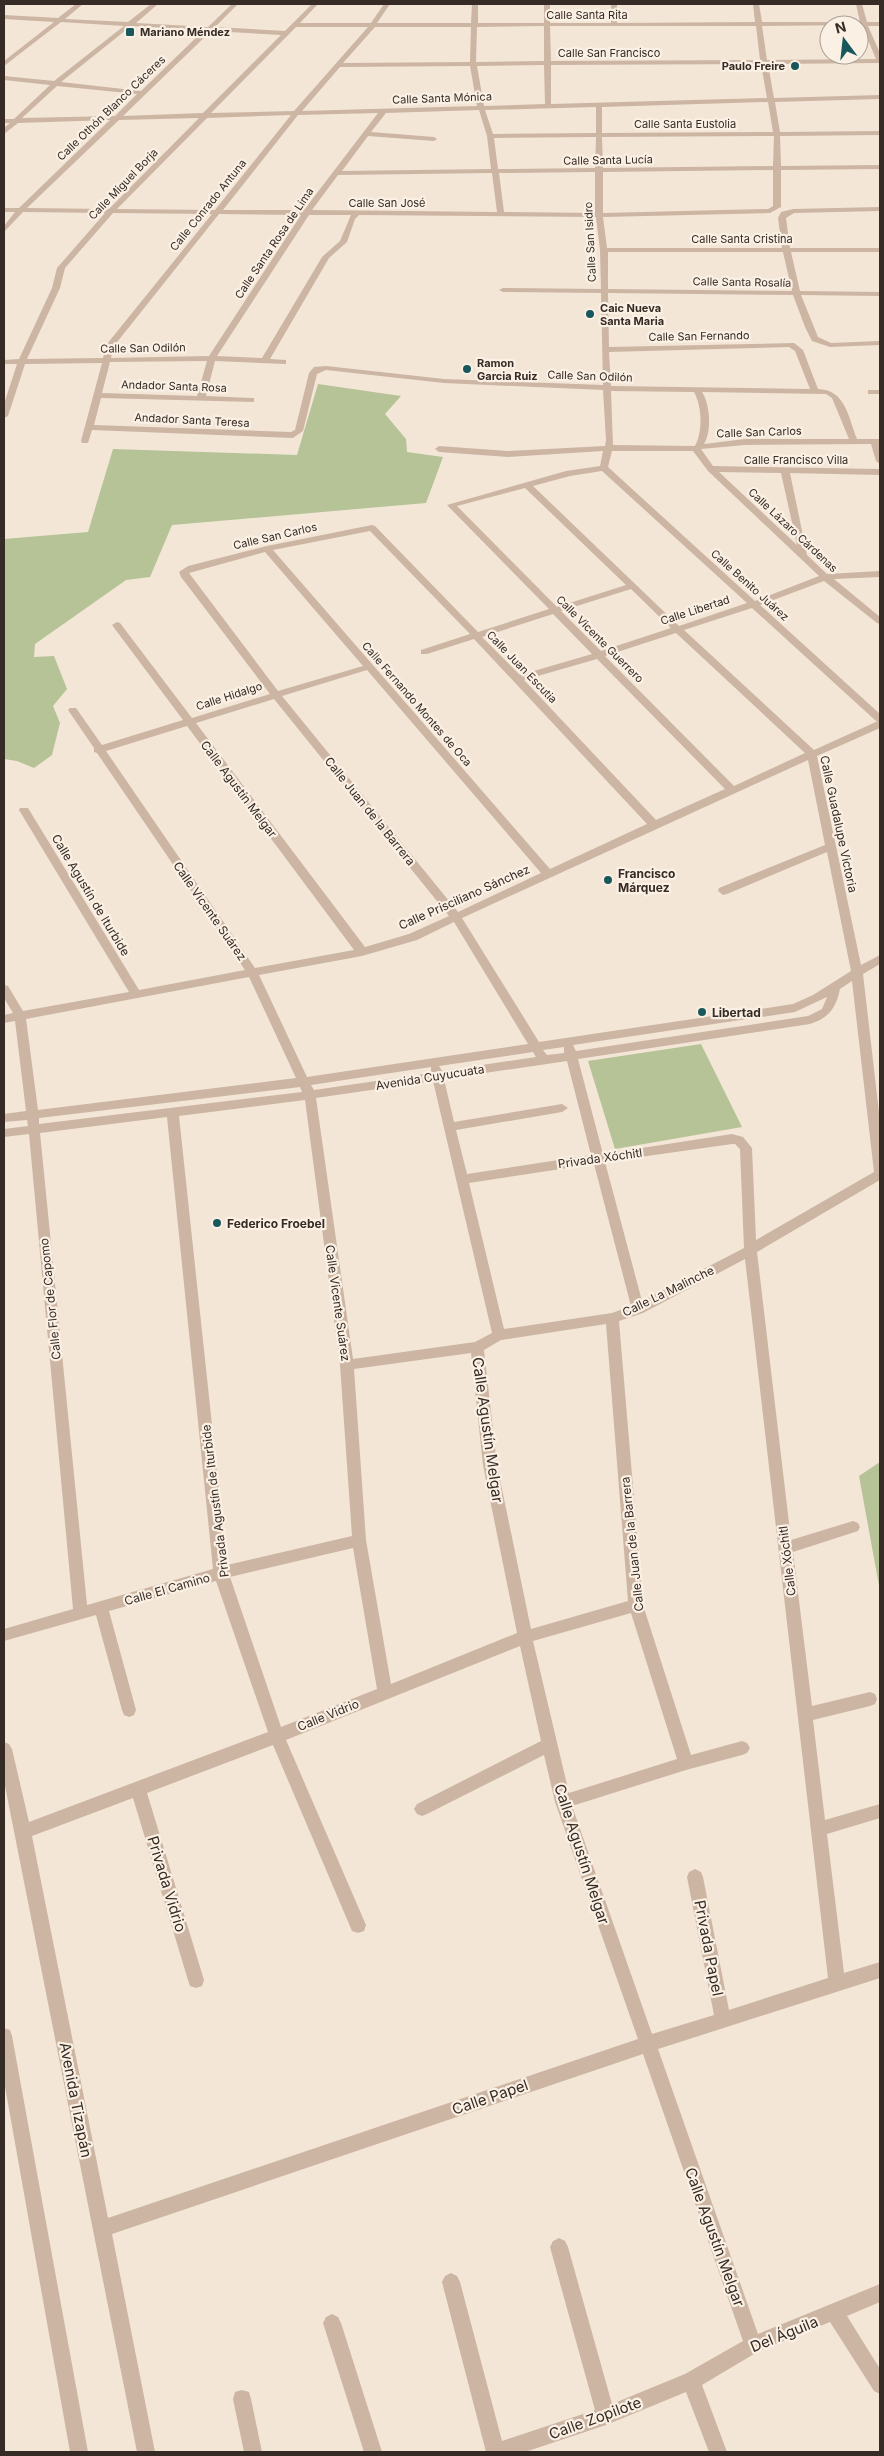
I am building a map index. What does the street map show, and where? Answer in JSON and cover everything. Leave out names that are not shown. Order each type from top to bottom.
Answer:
[{"type":"street","points":[[4,64],[80,4]]},
{"type":"street","points":[[4,132],[56,83],[155,4]]},
{"type":"street","name":"Calle Othón Blanco Cáceres","points":[[4,230],[21,210],[235,4]]},
{"type":"street","name":"Calle Miguel Borja","points":[[4,416],[22,361],[56,288],[62,268],[112,210],[315,4]]},
{"type":"street","name":"Calle Conrado Antuna","points":[[85,441],[110,346],[296,113],[372,26],[387,4]]},
{"type":"street","points":[[475,4],[473,64],[481,107],[490,136],[500,214]]},
{"type":"street","points":[[547,4],[548,106]]},
{"type":"street","points":[[614,4],[614,25]]},
{"type":"street","points":[[756,4],[777,134],[779,168]]},
{"type":"street","points":[[4,18],[285,34]]},
{"type":"street","name":"Calle Santa Rita","points":[[294,25],[819,24]]},
{"type":"street","points":[[869,36],[880,61]]},
{"type":"street","name":"Calle San Francisco","points":[[338,65],[880,61]]},
{"type":"street","points":[[4,78],[143,93]]},
{"type":"street","name":"Calle Santa Mónica","points":[[4,121],[880,97]]},
{"type":"street","name":"Calle San Isidro","points":[[599,104],[599,215],[604,250],[606,460]]},
{"type":"street","name":"Calle Santa Rosa de Lima","points":[[201,398],[212,358],[306,213],[384,110]]},
{"type":"street","name":"Calle Santa Eustolia","points":[[490,136],[880,133]]},
{"type":"street","points":[[366,134],[434,139]]},
{"type":"street","name":"Calle Santa Lucía","points":[[336,173],[599,172],[880,167]]},
{"type":"street","name":"Calle San José","points":[[4,210],[599,215],[770,211],[777,207],[779,168]]},
{"type":"street","points":[[880,209],[798,210],[786,213],[782,218],[785,250],[798,294],[814,336],[819,342],[830,345],[880,343]]},
{"type":"street","points":[[265,360],[326,257],[343,242],[352,218],[356,214]]},
{"type":"street","name":"Calle Santa Cristina","points":[[604,250],[880,250]]},
{"type":"street","name":"Calle Santa Rosalía","points":[[502,290],[880,294]]},
{"type":"street","name":"Calle San Fernando","points":[[605,350],[794,346],[799,350],[815,390]]},
{"type":"street","name":"Calle San Odilón","points":[[4,362],[212,358],[283,362]]},
{"type":"street","name":"Calle San Odilón","points":[[293,435],[299,431],[313,373],[317,369],[326,368],[444,381],[606,388],[815,390],[832,393],[836,397],[854,441]]},
{"type":"street","points":[[696,389],[703,400],[704,437],[697,449]]},
{"type":"street","name":"Andador Santa Rosa","points":[[97,395],[251,400]]},
{"type":"street","name":"Andador Santa Teresa","points":[[89,427],[293,435]]},
{"type":"street","points":[[878,441],[880,461]]},
{"type":"street","name":"Calle San Carlos","points":[[451,505],[569,473],[606,460],[697,449],[727,442],[878,441]]},
{"type":"street","points":[[439,449],[606,460]]},
{"type":"street","name":"Calle Lázaro Cárdenas","points":[[697,449],[699,455],[711,469],[803,554],[825,577],[880,621]]},
{"type":"street","name":"Calle Benito Juárez","points":[[606,460],[755,604],[880,719]]},
{"type":"street","name":"Calle Francisco Villa","points":[[711,469],[880,472]]},
{"type":"street","points":[[785,471],[803,554]]},
{"type":"street","name":"Calle Guadalupe Victoria","points":[[526,484],[677,629],[812,754],[857,972],[880,1173]]},
{"type":"street","name":"Calle Vicente Guerrero","points":[[451,505],[732,790]]},
{"type":"street","name":"Calle San Carlos","points":[[184,572],[191,568],[267,549],[372,528]]},
{"type":"street","name":"Calle Juan Escutia","points":[[372,528],[474,636],[518,679],[654,825]]},
{"type":"street","name":"Calle Fernando Montes de Oca","points":[[267,549],[548,874]]},
{"type":"street","name":"Calle Juan de la Barrera","points":[[184,572],[276,694],[456,917],[543,1059]]},
{"type":"street","name":"Calle Libertad","points":[[518,679],[599,655],[755,604],[825,577],[880,574]]},
{"type":"street","points":[[424,652],[632,586]]},
{"type":"street","name":"Calle Agustín Melgar","points":[[118,625],[362,952]]},
{"type":"street","name":"Calle Hidalgo","points":[[98,750],[368,667]]},
{"type":"street","name":"Calle Vicente Suárez","points":[[73,710],[98,750],[252,972],[310,1094],[347,1365],[359,1540],[385,1693]]},
{"type":"street","name":"Calle Prisciliano Sánchez","points":[[4,1019],[362,952],[412,937],[654,825],[880,724]]},
{"type":"street","name":"Calle Agustín de Iturbide","points":[[24,810],[136,994]]},
{"type":"street","points":[[723,891],[832,846]]},
{"type":"street","name":"Avenida Cuyucuata","points":[[4,1118],[303,1082],[567,1040],[795,1008],[836,988],[857,972],[880,959]]},
{"type":"street","name":"Calle Flor de Capomo","points":[[4,988],[20,1016],[34,1129],[81,1614]]},
{"type":"street","name":"Avenida Cuyucuata","points":[[4,1133],[173,1113],[310,1094],[810,1020],[825,1014],[832,1002],[836,988]]},
{"type":"street","points":[[567,1040],[638,1309]]},
{"type":"street","points":[[434,1061],[499,1335]]},
{"type":"street","points":[[449,1127],[562,1108]]},
{"type":"street","name":"Privada Agustín de Iturbide","points":[[173,1113],[221,1574],[277,1736],[358,1924]]},
{"type":"street","name":"Privada Xóchitl","points":[[462,1179],[732,1139],[739,1140]]},
{"type":"street","name":"Calle Xóchitl","points":[[739,1140],[746,1148],[750,1250],[838,1984]]},
{"type":"street","name":"Calle La Malinche","points":[[347,1365],[477,1347],[499,1335],[612,1318],[638,1309],[750,1250],[880,1173]]},
{"type":"street","name":"Calle Juan de la Barrera","points":[[612,1318],[636,1606],[686,1763]]},
{"type":"street","name":"Calle Agustín Melgar","points":[[477,1347],[490,1465],[525,1637],[563,1802],[753,2345]]},
{"type":"street","points":[[785,1548],[853,1527]]},
{"type":"street","name":"Calle El Camino","points":[[4,1634],[221,1574],[359,1540]]},
{"type":"street","name":"Calle Vidrio","points":[[23,1832],[277,1736],[525,1637],[636,1606]]},
{"type":"street","points":[[101,1608],[129,1710]]},
{"type":"street","points":[[806,1715],[870,1699]]},
{"type":"street","points":[[422,1809],[550,1744]]},
{"type":"street","points":[[563,1802],[686,1763],[742,1748]]},
{"type":"street","name":"Avenida Tizapán","points":[[4,1749],[23,1832],[146,2452]]},
{"type":"street","name":"Privada Vidrio","points":[[138,1788],[196,1980]]},
{"type":"street","points":[[819,1829],[880,1811]]},
{"type":"street","name":"Privada Papel","points":[[695,1877],[723,2020]]},
{"type":"street","name":"Calle Papel","points":[[101,2228],[647,2044],[880,1970]]},
{"type":"street","points":[[4,2036],[79,2452]]},
{"type":"street","points":[[559,2247],[606,2416]]},
{"type":"street","points":[[451,2282],[506,2451]]},
{"type":"street","name":"Del Águila","points":[[692,2381],[753,2345],[880,2293]]},
{"type":"street","points":[[835,2313],[880,2385]]},
{"type":"street","points":[[332,2323],[373,2452]]},
{"type":"street","points":[[692,2381],[718,2452]]},
{"type":"street","name":"Calle Zopilote","points":[[506,2451],[606,2416],[692,2381]]},
{"type":"street","points":[[242,2398],[253,2452]]},
{"type":"green space","points":[[318,384],[401,396],[385,414],[406,439],[407,452],[443,457],[426,503],[172,525],[150,577],[126,580],[35,644],[34,657],[54,656],[67,689],[53,706],[60,723],[52,755],[34,768],[17,761],[4,759],[4,539],[88,532],[113,449],[297,455]]},
{"type":"green space","points":[[701,1044],[742,1127],[615,1149],[588,1061]]},
{"type":"green space","points":[[880,1462],[880,1591],[859,1476]]},
{"type":"place","name":"Mariano Méndez","points":[[130,32]]},
{"type":"place","name":"Paulo Freire","points":[[795,66]]},
{"type":"place","name":"Caic Nueva Santa Maria","points":[[590,314]]},
{"type":"place","name":"Ramon Garcia Ruiz","points":[[467,369]]},
{"type":"place","name":"Francisco Márquez","points":[[608,880]]},
{"type":"place","name":"Libertad","points":[[702,1012]]},
{"type":"place","name":"Federico Froebel","points":[[217,1223]]}]
